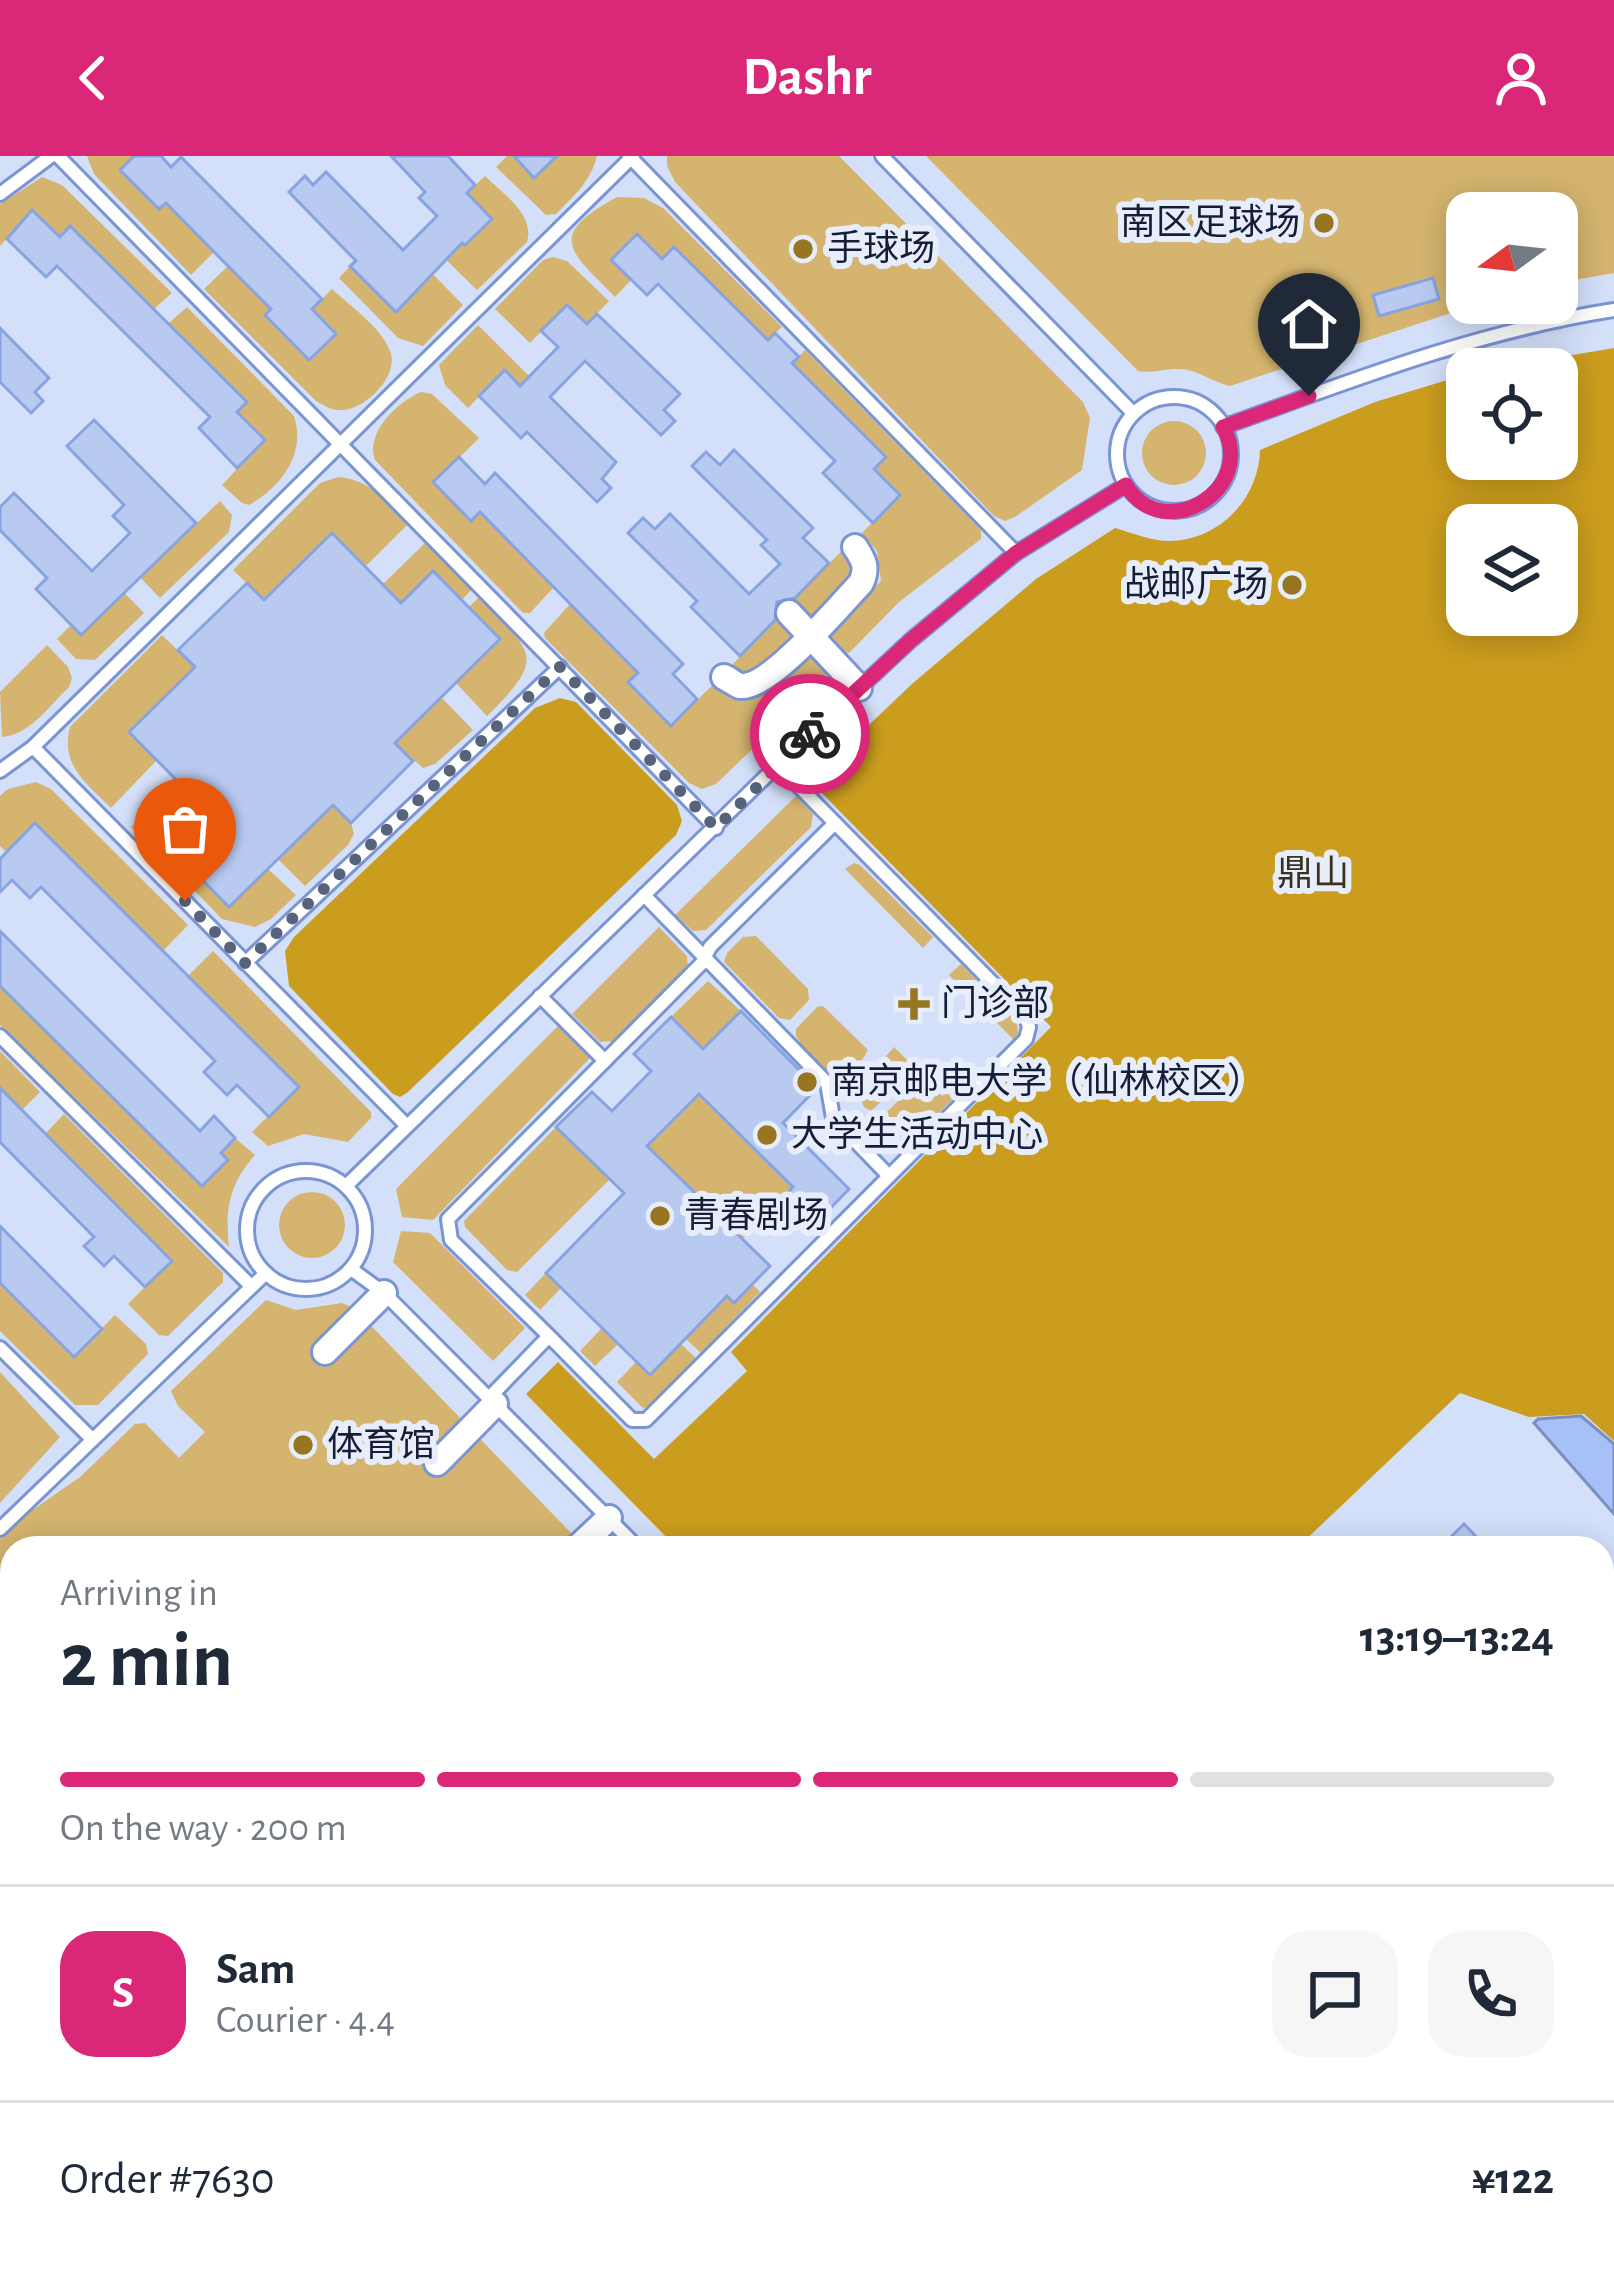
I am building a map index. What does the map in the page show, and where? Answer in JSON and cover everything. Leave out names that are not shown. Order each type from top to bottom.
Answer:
[{"type":"street","points":[[724,677],[739,686],[754,684],[811,637],[866,573],[864,559],[855,547]]},
{"type":"street","points":[[789,613],[859,688]]},
{"type":"street","points":[[325,1352],[384,1293]]},
{"type":"street","points":[[437,1463],[492,1401]]},
{"type":"street","points":[[589,1536],[609,1517]]},
{"type":"lane","points":[[0,194],[55,156],[716,828]]},
{"type":"lane","points":[[882,156],[1132,413]]},
{"type":"lane","points":[[3,763],[33,747],[631,157],[1016,553]]},
{"type":"lane","points":[[1223,427],[1394,365],[1500,333],[1614,310]]},
{"type":"lane","points":[[1159,398],[1189,398],[1215,413],[1223,427],[1230,439],[1230,470],[1215,496],[1189,511],[1159,511],[1133,496],[1118,469],[1118,439],[1132,413],[1159,398]]},
{"type":"lane","points":[[346,1186],[859,688],[1016,553],[1126,485]]},
{"type":"lane","points":[[245,963],[560,667]]},
{"type":"lane","points":[[33,747],[406,1125]]},
{"type":"lane","points":[[778,765],[1026,1017],[1030,1027],[1026,1039],[646,1420],[632,1420],[451,1240],[448,1219],[835,823]]},
{"type":"lane","points":[[644,895],[827,1083],[833,1118],[889,1176]]},
{"type":"lane","points":[[540,996],[605,1061]]},
{"type":"lane","points":[[0,1036],[251,1286]]},
{"type":"lane","points":[[316,1171],[346,1186],[364,1218],[361,1254],[351,1269],[318,1288],[281,1284],[266,1273],[249,1244],[247,1228],[250,1211],[269,1184],[284,1175],[316,1171]]},
{"type":"lane","points":[[351,1269],[384,1293],[627,1536]]},
{"type":"lane","points":[[0,1529],[266,1273]]},
{"type":"lane","points":[[492,1401],[549,1336]]},
{"type":"lane","points":[[0,1348],[92,1439]]},
{"type":"shaded area","points":[[87,156],[134,156],[159,209],[166,203],[214,252],[191,275],[94,174]]},
{"type":"shaded area","points":[[507,156],[514,156],[534,177],[557,156],[597,156],[575,194],[556,214],[546,215],[496,167]]},
{"type":"shaded area","points":[[667,156],[839,156],[1083,402],[1090,418],[1082,470],[1015,517],[1005,521],[994,516],[675,182]]},
{"type":"shaded area","points":[[926,156],[1614,156],[1614,273],[1578,279],[1578,192],[1446,192],[1446,315],[1230,386],[1187,370],[1138,371]],"holes":[[[1432,278],[1438,300],[1379,315],[1374,294]]]},
{"type":"shaded area","points":[[485,176],[516,206],[528,232],[527,242],[477,290],[433,247],[450,230],[465,245],[491,219],[467,193]]},
{"type":"shaded area","points":[[42,177],[62,185],[172,293],[154,309],[71,227],[60,237],[32,211],[0,246],[0,204]]},
{"type":"shaded area","points":[[617,197],[644,198],[663,208],[782,327],[768,340],[675,247],[662,259],[637,235],[611,260],[631,280],[615,297],[586,267],[572,244],[580,223]]},
{"type":"shaded area","points":[[419,260],[463,305],[423,346],[398,338],[339,278],[350,266],[396,312],[422,286],[408,271]]},
{"type":"shaded area","points":[[543,260],[567,261],[609,301],[587,324],[567,305],[530,343],[495,309]]},
{"type":"shaded area","points":[[228,266],[271,309],[265,316],[309,360],[312,309],[332,289],[386,342],[392,360],[386,380],[352,408],[332,409],[316,401],[204,289]]},
{"type":"shaded area","points":[[187,307],[294,416],[297,442],[289,467],[249,505],[222,485],[265,439],[237,412],[247,402],[169,323]]},
{"type":"shaded area","points":[[478,325],[537,384],[528,394],[504,371],[468,408],[445,385],[439,365]]},
{"type":"shaded area","points":[[805,350],[981,530],[981,539],[899,602],[849,653],[836,650],[830,631],[881,581],[877,551],[862,533],[899,495],[874,469],[885,456],[792,363]]},
{"type":"shaded area","points":[[421,392],[432,394],[479,438],[434,483],[471,520],[480,512],[554,587],[530,613],[523,613],[375,460],[375,439],[385,420]]},
{"type":"shaded area","points":[[1174,421],[1197,430],[1206,453],[1197,476],[1174,485],[1151,476],[1142,453],[1151,430]]},
{"type":"shaded area","points":[[338,477],[369,487],[409,523],[365,567],[264,600],[233,570],[320,483]]},
{"type":"shaded area","points":[[220,501],[232,515],[229,532],[160,598],[128,565],[158,560]]},
{"type":"shaded area","points":[[425,543],[471,590],[462,600],[433,571],[401,603],[382,585]]},
{"type":"shaded area","points":[[846,547],[851,558],[849,577],[810,617],[783,591],[805,587]]},
{"type":"shaded area","points":[[111,579],[144,613],[95,660],[76,659],[57,639],[71,625],[82,635],[105,611]]},
{"type":"shaded area","points":[[479,597],[512,631],[526,655],[519,680],[487,716],[456,683],[500,639],[469,607]]},
{"type":"shaded area","points":[[570,604],[638,673],[671,725],[716,682],[736,695],[804,654],[814,654],[826,668],[825,679],[716,784],[702,789],[689,783],[545,638],[544,633]]},
{"type":"shaded area","points":[[768,605],[795,633],[747,677],[728,669],[767,629]]},
{"type":"shaded area","points":[[162,635],[195,667],[157,760],[111,808],[72,763],[70,727]]},
{"type":"shaded area","points":[[47,645],[68,667],[69,687],[30,725],[2,737],[0,692]]},
{"type":"shaded area","points":[[441,697],[473,730],[435,764],[423,768],[395,743]]},
{"type":"shaded area","points":[[177,781],[201,805],[191,868],[181,878],[131,827]]},
{"type":"shaded area","points":[[36,782],[51,789],[188,925],[163,951],[36,824],[6,852],[0,846],[0,796],[8,789]]},
{"type":"shaded area","points":[[796,796],[813,814],[811,827],[706,930],[693,931],[675,915]]},
{"type":"shaded area","points":[[333,805],[351,823],[354,834],[305,886],[278,859]]},
{"type":"shaded area","points":[[854,863],[933,937],[923,948],[845,869]]},
{"type":"shaded area","points":[[268,869],[296,895],[255,927],[222,919],[194,890],[203,881]]},
{"type":"shaded area","points":[[659,927],[687,956],[688,969],[613,1041],[600,1042],[572,1014]]},
{"type":"shaded area","points":[[756,936],[808,989],[809,1000],[790,1020],[779,1018],[724,962],[743,937]]},
{"type":"shaded area","points":[[213,951],[371,1112],[371,1118],[348,1142],[304,1134],[268,1146],[252,1132],[298,1087],[188,976]]},
{"type":"shaded area","points":[[961,964],[1017,1022],[1014,1040],[949,975]]},
{"type":"shaded area","points":[[708,981],[741,1011],[703,1049],[671,1017]]},
{"type":"shaded area","points":[[0,986],[201,1186],[227,1161],[221,1153],[235,1138],[255,1155],[239,1176],[231,1198],[229,1247],[0,1025]]},
{"type":"shaded area","points":[[823,1006],[868,1050],[849,1072],[830,1073],[821,1067],[796,1036],[796,1029]]},
{"type":"shaded area","points":[[558,1026],[590,1058],[433,1220],[402,1217],[396,1189]]},
{"type":"shaded area","points":[[894,1047],[916,1069],[871,1111],[864,1107],[857,1090]]},
{"type":"shaded area","points":[[0,1051],[40,1092],[22,1110],[0,1088]]},
{"type":"shaded area","points":[[923,1076],[942,1096],[947,1092],[953,1099],[901,1151],[885,1150],[879,1141],[879,1120]]},
{"type":"shaded area","points":[[699,1094],[793,1187],[742,1239],[647,1146]]},
{"type":"shaded area","points":[[64,1114],[223,1273],[223,1282],[168,1336],[159,1335],[128,1304],[171,1261],[45,1134]]},
{"type":"shaded area","points":[[556,1127],[610,1179],[517,1272],[507,1270],[464,1221]]},
{"type":"shaded area","points":[[312,1192],[335,1202],[345,1225],[335,1248],[312,1258],[289,1248],[279,1225],[289,1202]]},
{"type":"shaded area","points":[[401,1231],[430,1233],[525,1328],[493,1361],[393,1262]]},
{"type":"shaded area","points":[[546,1273],[561,1288],[540,1310],[525,1295]]},
{"type":"shaded area","points":[[0,1283],[74,1356],[115,1315],[146,1344],[148,1354],[98,1405],[75,1405],[0,1331]]},
{"type":"shaded area","points":[[752,1284],[760,1292],[701,1353],[686,1339],[727,1296],[734,1302]]},
{"type":"shaded area","points":[[266,1300],[296,1310],[342,1303],[354,1308],[572,1534],[3,1536],[80,1477],[135,1424],[145,1423],[179,1458],[205,1432],[178,1406],[171,1391]]},
{"type":"shaded area","points":[[602,1328],[618,1344],[595,1366],[580,1351]]},
{"type":"shaded area","points":[[681,1344],[696,1358],[647,1407],[617,1382],[636,1362],[651,1375]]},
{"type":"shaded area","points":[[0,1372],[60,1437],[0,1503]]},
{"type":"green space","name":"鼎山","points":[[1614,348],[1614,1441],[1584,1414],[1529,1417],[1460,1393],[1310,1536],[665,1536],[526,1394],[558,1362],[654,1459],[747,1371],[731,1352],[1051,1027],[810,781],[913,683],[1036,579],[1115,528],[1170,541],[1205,533],[1244,500],[1253,484],[1260,450],[1375,402],[1446,380],[1446,480],[1578,480],[1578,354]]},
{"type":"green space","points":[[560,698],[576,702],[677,805],[682,821],[676,835],[400,1097],[289,986],[285,951],[294,937],[535,708]]},
{"type":"water","points":[[1581,1416],[1614,1444],[1614,1514],[1534,1423]]},
{"type":"building","points":[[134,156],[161,156],[171,167],[181,157],[322,299],[312,309],[336,334],[309,360],[265,315],[271,309],[166,203],[159,209],[120,170]]},
{"type":"building","points":[[391,156],[448,156],[475,185],[467,193],[492,219],[462,243],[396,312],[350,266],[356,261],[289,192],[305,176],[313,185],[326,172],[403,250],[437,216],[419,198],[425,192]]},
{"type":"building","points":[[514,156],[557,156],[534,178]]},
{"type":"building","points":[[32,210],[60,237],[70,226],[247,402],[237,412],[265,440],[237,468],[199,428],[210,417],[57,266],[46,277],[7,239]]},
{"type":"building","points":[[637,234],[662,259],[674,247],[768,340],[775,333],[799,357],[792,363],[886,457],[874,469],[900,495],[873,523],[823,473],[835,461],[658,284],[647,295],[611,260]]},
{"type":"building","points":[[1433,278],[1439,299],[1379,316],[1373,295]]},
{"type":"building","points":[[567,305],[587,324],[597,314],[680,394],[664,410],[675,421],[661,435],[585,361],[550,397],[616,462],[602,479],[611,488],[597,502],[527,432],[521,438],[479,396],[505,370],[520,386],[558,347],[541,331]]},
{"type":"building","points":[[0,328],[49,378],[35,392],[43,401],[31,413],[0,382]]},
{"type":"building","points":[[94,420],[196,523],[81,635],[36,589],[47,578],[0,530],[0,507],[14,493],[92,571],[130,533],[113,516],[124,505],[67,446]]},
{"type":"building","points":[[734,450],[813,528],[803,538],[829,563],[795,598],[777,602],[775,620],[740,656],[691,607],[697,601],[628,533],[643,518],[655,529],[670,514],[749,594],[780,564],[761,545],[767,540],[692,466],[706,452],[720,465]]},
{"type":"building","points":[[459,457],[485,484],[495,473],[683,664],[673,674],[697,699],[671,726],[628,682],[638,673],[480,512],[471,521],[433,482]]},
{"type":"building","points":[[332,533],[401,603],[433,571],[500,639],[395,743],[413,761],[351,823],[333,805],[229,907],[164,841],[201,805],[129,732],[195,667],[178,650],[247,583],[264,600]]},
{"type":"building","points":[[35,823],[299,1087],[269,1117],[237,1085],[227,1095],[204,1072],[215,1061],[41,887],[30,898],[12,880],[0,892],[0,859]]},
{"type":"building","points":[[0,931],[200,1131],[214,1116],[235,1138],[221,1153],[228,1160],[202,1186],[0,986]]},
{"type":"building","points":[[741,1011],[817,1088],[783,1123],[849,1189],[811,1228],[782,1199],[793,1187],[699,1094],[647,1146],[770,1266],[734,1303],[727,1296],[650,1375],[546,1273],[624,1193],[556,1127],[592,1092],[612,1111],[651,1071],[634,1054],[671,1017],[703,1049]]},
{"type":"building","points":[[0,1088],[172,1261],[145,1287],[114,1256],[104,1266],[84,1246],[94,1237],[0,1142]]},
{"type":"building","points":[[0,1226],[102,1329],[74,1357],[0,1283]]},
{"type":"building","points":[[1464,1524],[1476,1536],[1452,1536]]},
{"type":"way so far","points":[[185,901],[245,963],[560,667],[716,828],[810,734]]},
{"type":"place","name":"南区足球场","points":[[1324,223]]},
{"type":"place","name":"手球场","points":[[803,249]]},
{"type":"place","name":"战邮广场","points":[[1292,585]]},
{"type":"place","name":"门诊部","points":[[914,1004]]},
{"type":"place","name":"南京邮电大学（仙林校区）","points":[[807,1082]]},
{"type":"place","name":"大学生活动中心","points":[[767,1135]]},
{"type":"place","name":"青春剧场","points":[[660,1216]]},
{"type":"place","name":"体育馆","points":[[303,1445]]},
{"type":"route","points":[[810,734],[911,640],[1016,553],[1126,485],[1133,496],[1159,511],[1189,511],[1215,496],[1230,470],[1230,439],[1223,427],[1309,396]]}]
